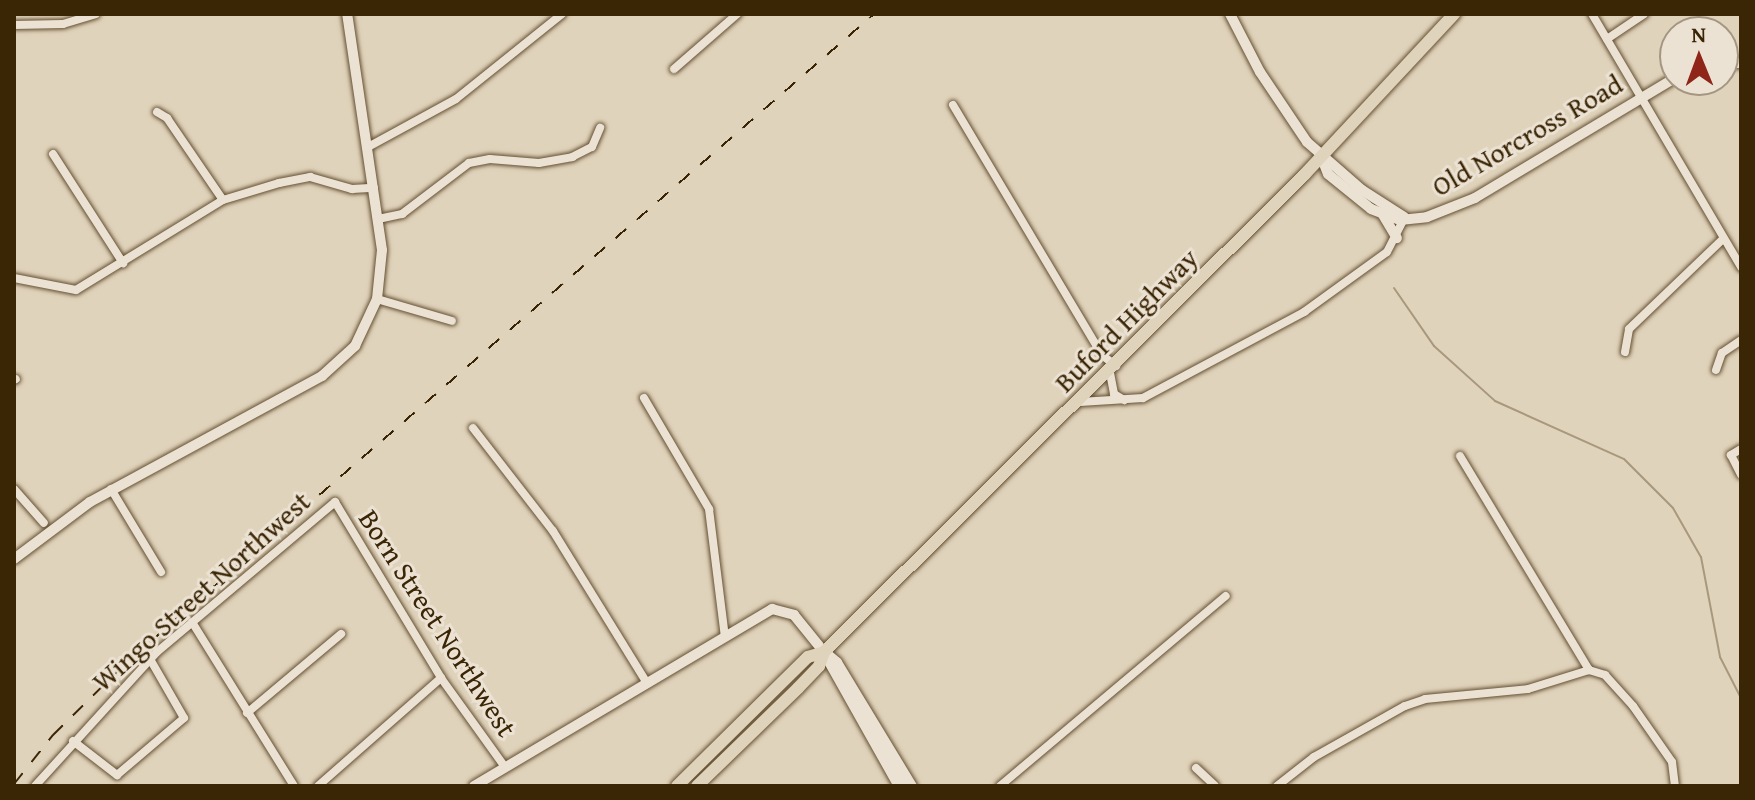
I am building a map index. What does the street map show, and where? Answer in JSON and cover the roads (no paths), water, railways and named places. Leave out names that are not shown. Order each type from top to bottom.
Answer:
[{"type":"main road","name":"Buford Highway","points":[[697,786],[819,666],[824,652],[1113,369],[1321,156],[1454,14]]},
{"type":"main road","name":"Buford Highway","points":[[681,785],[808,657],[824,652]]},
{"type":"main road","points":[[824,652],[836,682],[899,786]]},
{"type":"main road","points":[[824,652],[836,662],[911,786]]},
{"type":"main road","points":[[798,688],[814,677],[836,682]]},
{"type":"street","points":[[14,25],[63,24],[95,14]]},
{"type":"street","points":[[14,559],[111,489],[342,362],[369,323],[377,299],[378,219],[347,14]]},
{"type":"street","points":[[368,147],[456,99],[562,14]]},
{"type":"street","points":[[674,69],[737,14]]},
{"type":"street","points":[[1230,14],[1281,106],[1321,156],[1404,217]]},
{"type":"street","points":[[1592,14],[1741,267]]},
{"type":"street","points":[[1607,39],[1644,14]]},
{"type":"street","name":"Old Norcross Road","points":[[1080,402],[1143,398],[1304,312],[1379,259],[1397,238],[1404,217],[1448,212],[1659,88]]},
{"type":"street","points":[[953,105],[1113,369],[1114,394],[1125,401]]},
{"type":"street","points":[[157,112],[167,118],[223,200]]},
{"type":"street","points":[[378,219],[416,206],[469,163],[490,159],[539,163],[572,157],[592,147],[600,128]]},
{"type":"street","points":[[53,154],[123,263]]},
{"type":"street","points":[[1321,156],[1328,174],[1378,212],[1397,238]]},
{"type":"street","points":[[14,278],[76,290],[223,200],[310,177],[352,189],[374,188]]},
{"type":"street","points":[[1378,212],[1404,217]]},
{"type":"street","points":[[1625,352],[1629,329],[1723,239]]},
{"type":"street","points":[[377,299],[452,321]]},
{"type":"street","points":[[1716,370],[1722,353],[1741,340]]},
{"type":"street","points":[[644,398],[709,509],[725,637]]},
{"type":"street","points":[[473,428],[553,531],[647,683]]},
{"type":"street","points":[[1741,449],[1731,455],[1741,475]]},
{"type":"street","points":[[1460,456],[1589,670]]},
{"type":"street","points":[[14,489],[44,523]]},
{"type":"street","points":[[111,489],[161,572]]},
{"type":"street","name":"Wingo Street Northwest","points":[[35,786],[150,659],[335,502]]},
{"type":"street","name":"Born Street Northwest","points":[[335,502],[441,678],[505,767]]},
{"type":"street","points":[[1000,786],[1226,596]]},
{"type":"street","points":[[477,785],[765,612],[782,609],[794,615],[824,652]]},
{"type":"street","points":[[192,622],[294,786]]},
{"type":"street","points":[[247,713],[341,634]]},
{"type":"street","points":[[73,741],[117,775],[184,718],[150,659]]},
{"type":"street","points":[[1277,786],[1314,757],[1405,706],[1425,699],[1528,689],[1589,670],[1605,675],[1633,706],[1672,762],[1675,786]]},
{"type":"street","points":[[318,786],[441,678]]},
{"type":"street","points":[[1196,768],[1215,786]]},
{"type":"waterway","points":[[1394,288],[1434,346],[1495,401],[1624,459],[1673,508],[1701,557],[1720,657],[1741,698]]},
{"type":"railway","points":[[14,784],[53,735],[129,660],[874,14]]}]
